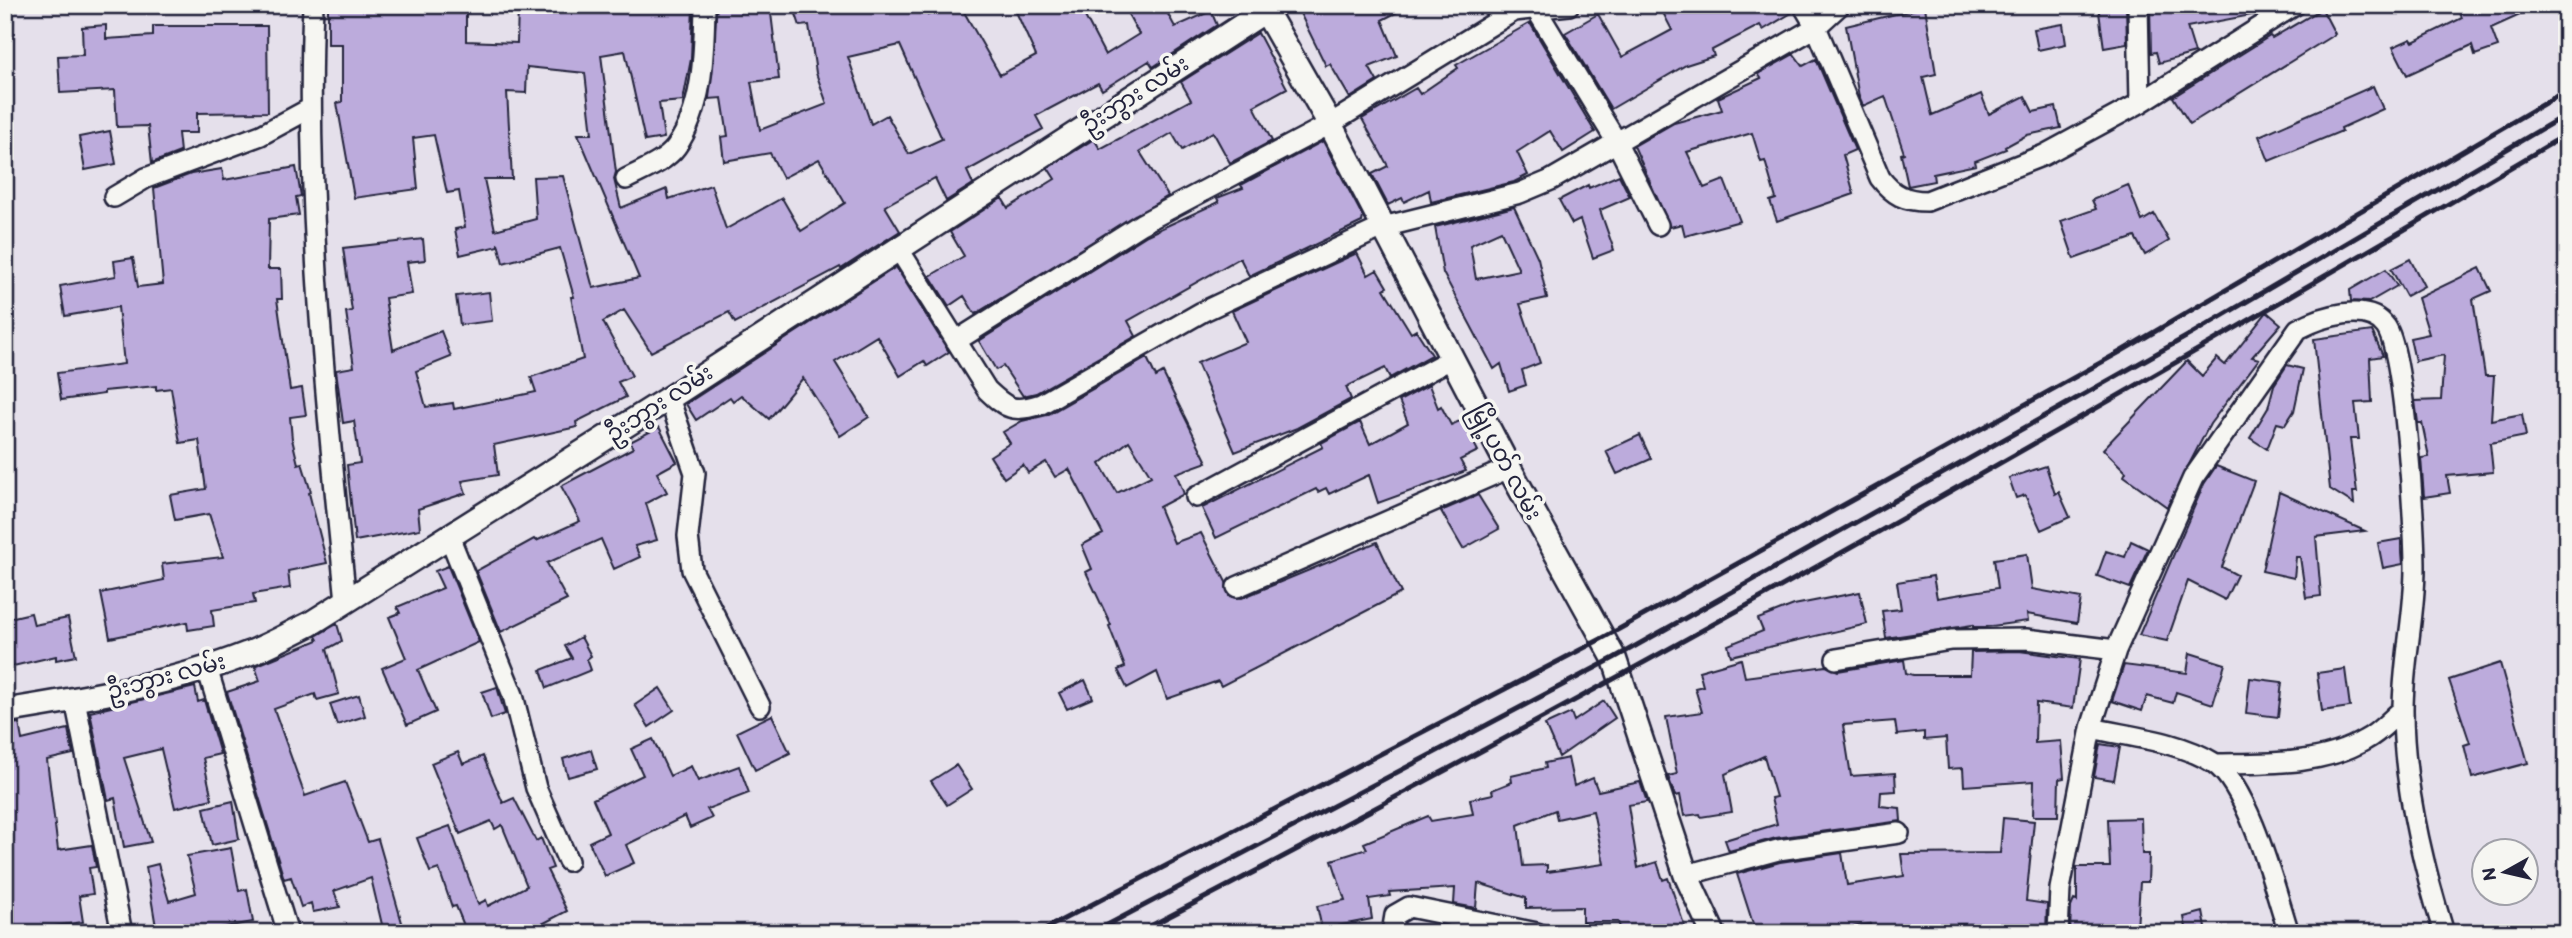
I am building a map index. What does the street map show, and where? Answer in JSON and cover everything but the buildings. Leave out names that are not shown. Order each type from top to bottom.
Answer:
[{"type":"street","points":[[313,5],[309,109],[321,357],[346,601]]},
{"type":"street","points":[[626,178],[662,160],[676,148],[693,112],[698,100],[705,5]]},
{"type":"street","points":[[956,341],[1141,224],[1330,124],[1514,11],[1569,5]]},
{"type":"street","points":[[1803,5],[1816,27],[1880,178],[1889,190],[1908,201],[1927,201],[2044,155],[2140,103],[2295,5]]},
{"type":"street","points":[[898,248],[987,390],[1005,407],[1022,410],[1041,404],[1202,312],[1383,227],[1520,193],[1551,180],[1816,27],[1840,5]]},
{"type":"street","points":[[2138,5],[2140,103]]},
{"type":"street","name":"မြို့ပတ် လမ်း","points":[[1268,7],[1508,468],[1614,658],[1686,875],[1713,933]]},
{"type":"street","name":"ဦးဘွား လမ်း","points":[[5,710],[75,700],[206,668],[248,654],[310,624],[668,398],[1268,7]]},
{"type":"street","points":[[1536,9],[1616,141],[1658,225]]},
{"type":"street","points":[[114,197],[146,178],[261,135],[309,109]]},
{"type":"street","points":[[2058,933],[2060,889],[2091,728],[2116,650],[2193,478],[2298,329],[2325,317],[2366,314],[2385,325],[2394,341],[2403,397],[2415,568],[2403,709],[2406,777],[2444,933]]},
{"type":"street","points":[[1196,497],[1451,359]]},
{"type":"street","points":[[668,398],[695,473],[688,536],[692,570],[760,706]]},
{"type":"street","points":[[1237,587],[1508,468]]},
{"type":"street","points":[[449,536],[513,695],[536,788],[568,861]]},
{"type":"street","points":[[1836,659],[1951,640],[2026,639],[2116,650]]},
{"type":"street","points":[[206,668],[288,933]]},
{"type":"street","points":[[75,700],[122,933]]},
{"type":"street","points":[[2091,728],[2178,747],[2216,764],[2283,763],[2331,754],[2366,740],[2403,709]]},
{"type":"street","points":[[2216,764],[2241,798],[2259,841],[2289,933]]},
{"type":"street","points":[[1686,875],[1778,850],[1899,833]]},
{"type":"street","points":[[1392,930],[1399,911],[1409,907],[1537,933]]},
{"type":"railway","points":[[1037,933],[1601,639],[2120,352],[2567,90]]},
{"type":"railway","points":[[1092,933],[1614,658],[2193,333],[2567,114]]},
{"type":"railway","points":[[1137,933],[1499,741],[1858,544],[2567,134]]}]
